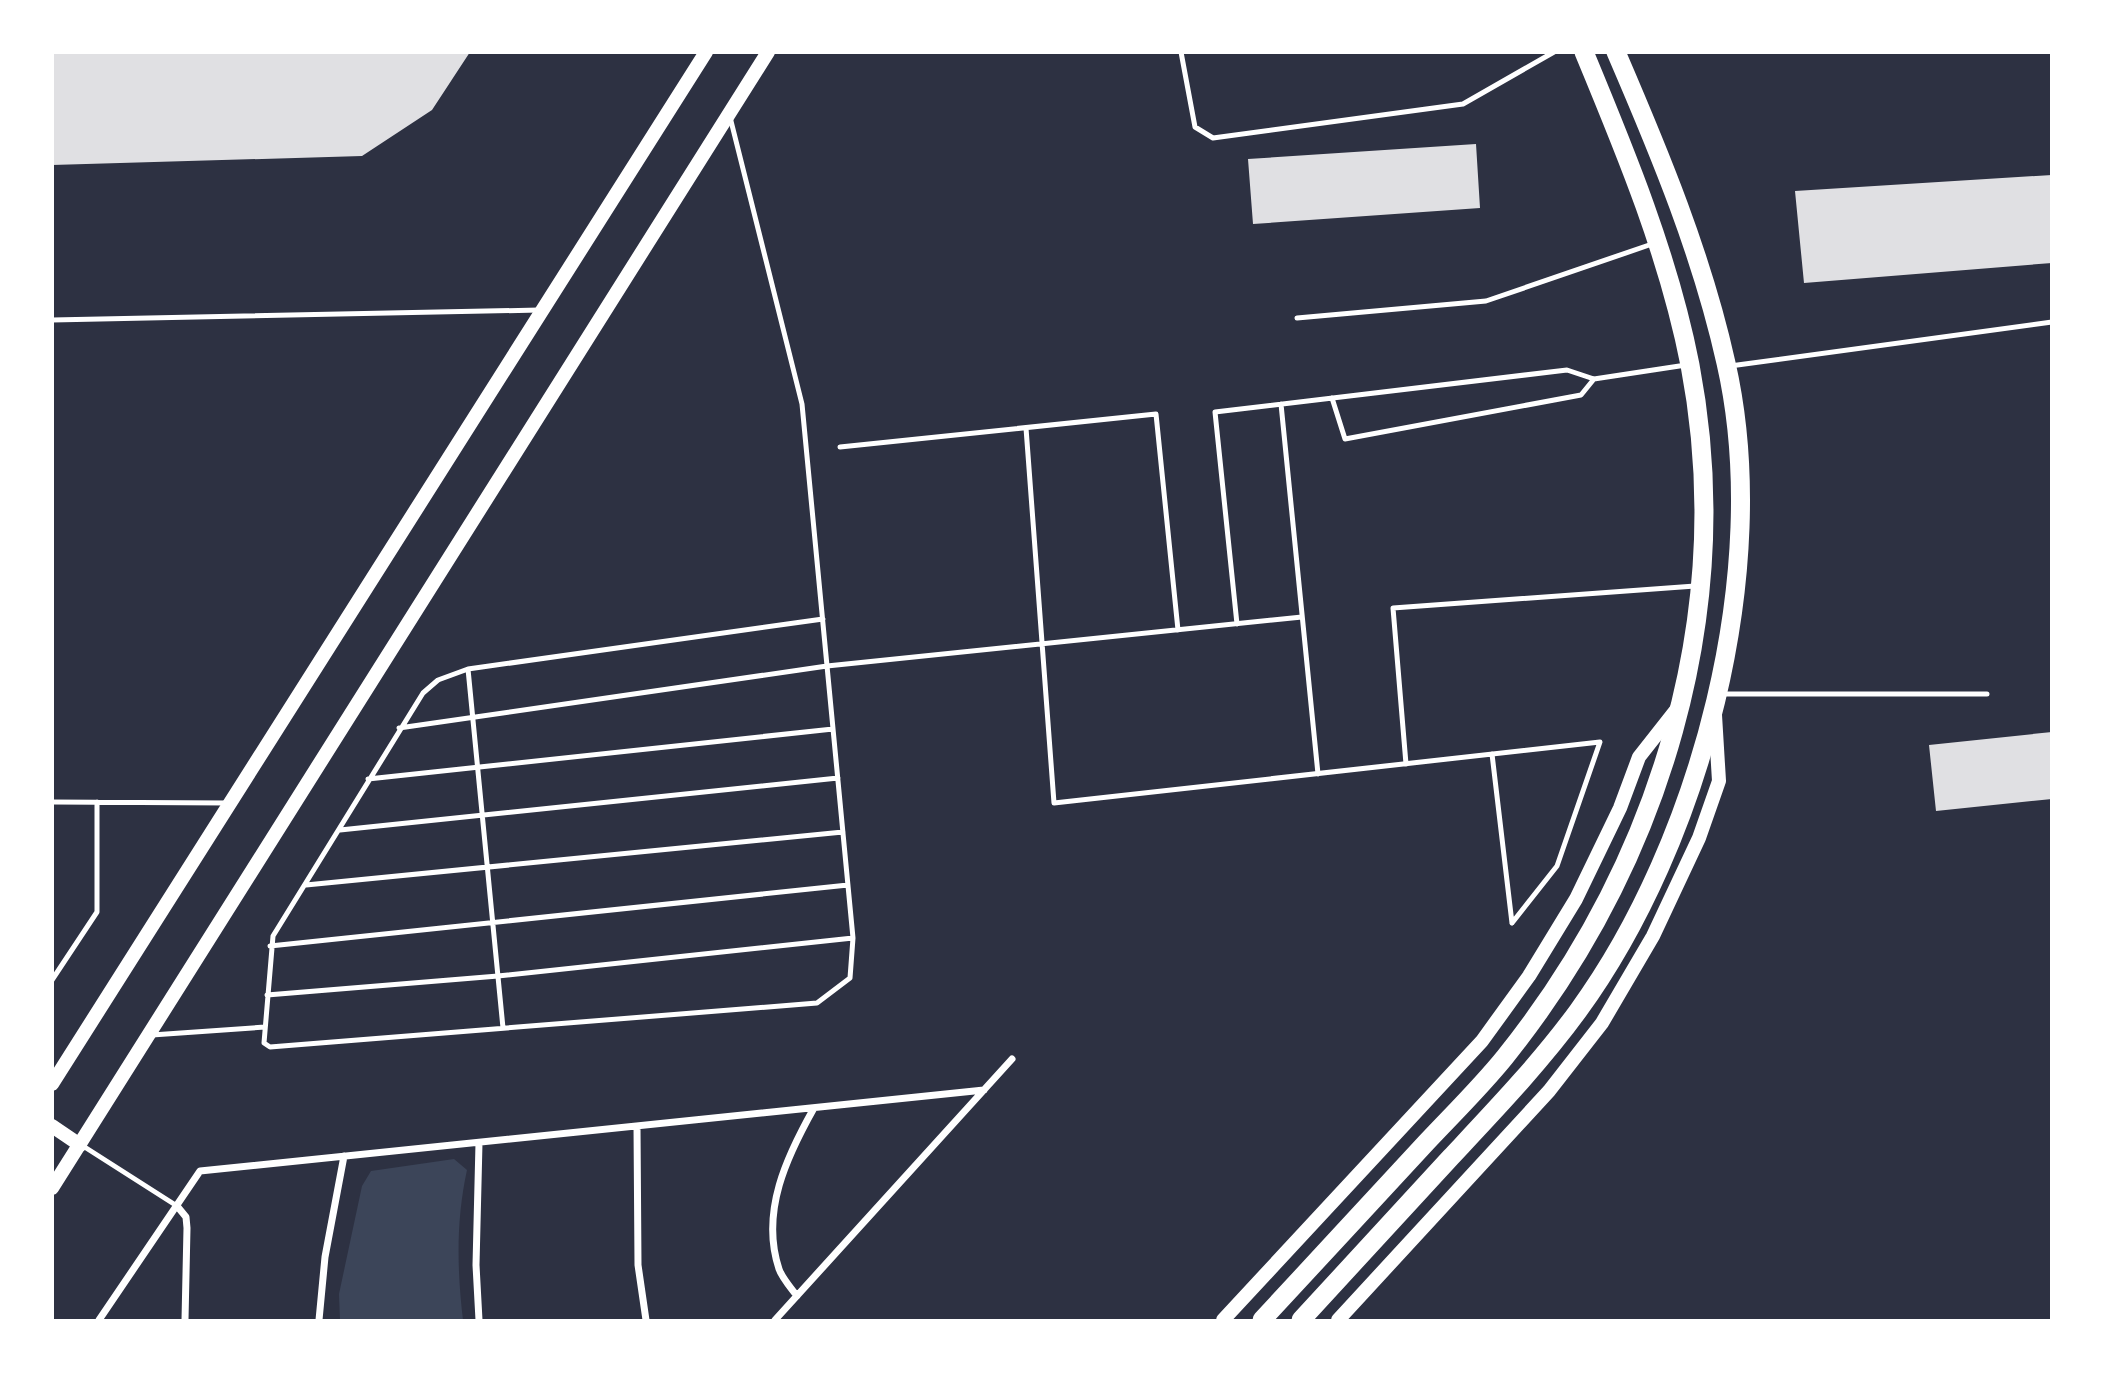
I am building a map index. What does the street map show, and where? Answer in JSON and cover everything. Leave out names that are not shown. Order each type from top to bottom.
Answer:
[{"type":"highway","points":[[1262,1321],[1504,1058],[1545,1003],[1603,912],[1646,818],[1684,701],[1701,586],[1702,494],[1690,365],[1638,184],[1584,52]]},
{"type":"highway","points":[[1301,1321],[1527,1075],[1580,1008],[1630,925],[1675,829],[1695,774],[1716,702],[1737,592],[1741,503],[1735,420],[1727,366],[1701,268],[1676,197],[1616,52]]},
{"type":"main road","points":[[52,1084],[706,52]]},
{"type":"main road","points":[[52,1188],[768,52]]},
{"type":"main road","points":[[1223,1321],[1482,1041],[1529,976],[1576,899],[1620,808],[1639,757],[1684,701]]},
{"type":"main road","points":[[1338,1321],[1549,1091],[1602,1023],[1653,936],[1699,838],[1719,781],[1716,702]]},
{"type":"main road","points":[[52,1126],[80,1145]]},
{"type":"street","points":[[775,1321],[1012,1059]]},
{"type":"street","points":[[99,1321],[200,1171],[984,1090]]},
{"type":"street","points":[[797,1296],[779,1271],[773,1242],[774,1209],[793,1146],[814,1108]]},
{"type":"street","points":[[637,1126],[637,1244],[646,1321]]},
{"type":"street","points":[[479,1143],[476,1265],[479,1321]]},
{"type":"street","points":[[319,1321],[325,1257],[344,1156]]},
{"type":"street","points":[[177,1206],[186,1217],[187,1228],[185,1321]]},
{"type":"lane","points":[[1181,52],[1195,127],[1213,138],[1463,104],[1554,52]]},
{"type":"lane","points":[[729,114],[802,404],[823,619],[853,939],[850,978],[817,1003],[270,1047],[264,1043],[270,946],[399,728],[423,693],[438,680],[468,669],[823,619]]},
{"type":"lane","points":[[1297,318],[1486,301],[1656,243]]},
{"type":"lane","points":[[52,320],[543,310]]},
{"type":"lane","points":[[1727,366],[2052,322]]},
{"type":"lane","points":[[1237,624],[1215,412],[1567,370],[1594,379],[1690,365]]},
{"type":"lane","points":[[1332,398],[1345,439],[1581,395],[1594,379]]},
{"type":"lane","points":[[1281,404],[1318,774]]},
{"type":"lane","points":[[839,447],[1156,415],[1178,630]]},
{"type":"lane","points":[[1026,428],[1054,803],[1318,774],[1492,754],[1600,742],[1557,866],[1512,923],[1492,754]]},
{"type":"lane","points":[[1406,764],[1393,608],[1701,586]]},
{"type":"lane","points":[[399,728],[827,666],[1302,617]]},
{"type":"lane","points":[[468,669],[503,1028]]},
{"type":"lane","points":[[1716,702],[1987,694]]},
{"type":"lane","points":[[368,779],[833,729]]},
{"type":"lane","points":[[340,830],[838,778]]},
{"type":"lane","points":[[52,802],[231,803]]},
{"type":"lane","points":[[52,980],[97,912],[97,802]]},
{"type":"lane","points":[[306,885],[843,832]]},
{"type":"lane","points":[[270,946],[848,885]]},
{"type":"lane","points":[[267,995],[498,976],[853,939]]},
{"type":"lane","points":[[149,1036],[265,1027]]},
{"type":"lane","points":[[80,1145],[177,1206]]},
{"type":"shaded area","points":[[454,1159],[467,1170],[459,1245],[463,1320],[340,1320],[339,1294],[362,1186],[371,1171]]},
{"type":"building","points":[[52,52],[470,52],[432,110],[362,156],[52,165]]},
{"type":"building","points":[[1476,144],[1480,208],[1253,224],[1248,159]]},
{"type":"building","points":[[2052,175],[2052,263],[1804,283],[1795,191]]},
{"type":"building","points":[[2052,732],[2052,799],[1936,811],[1929,745]]}]
